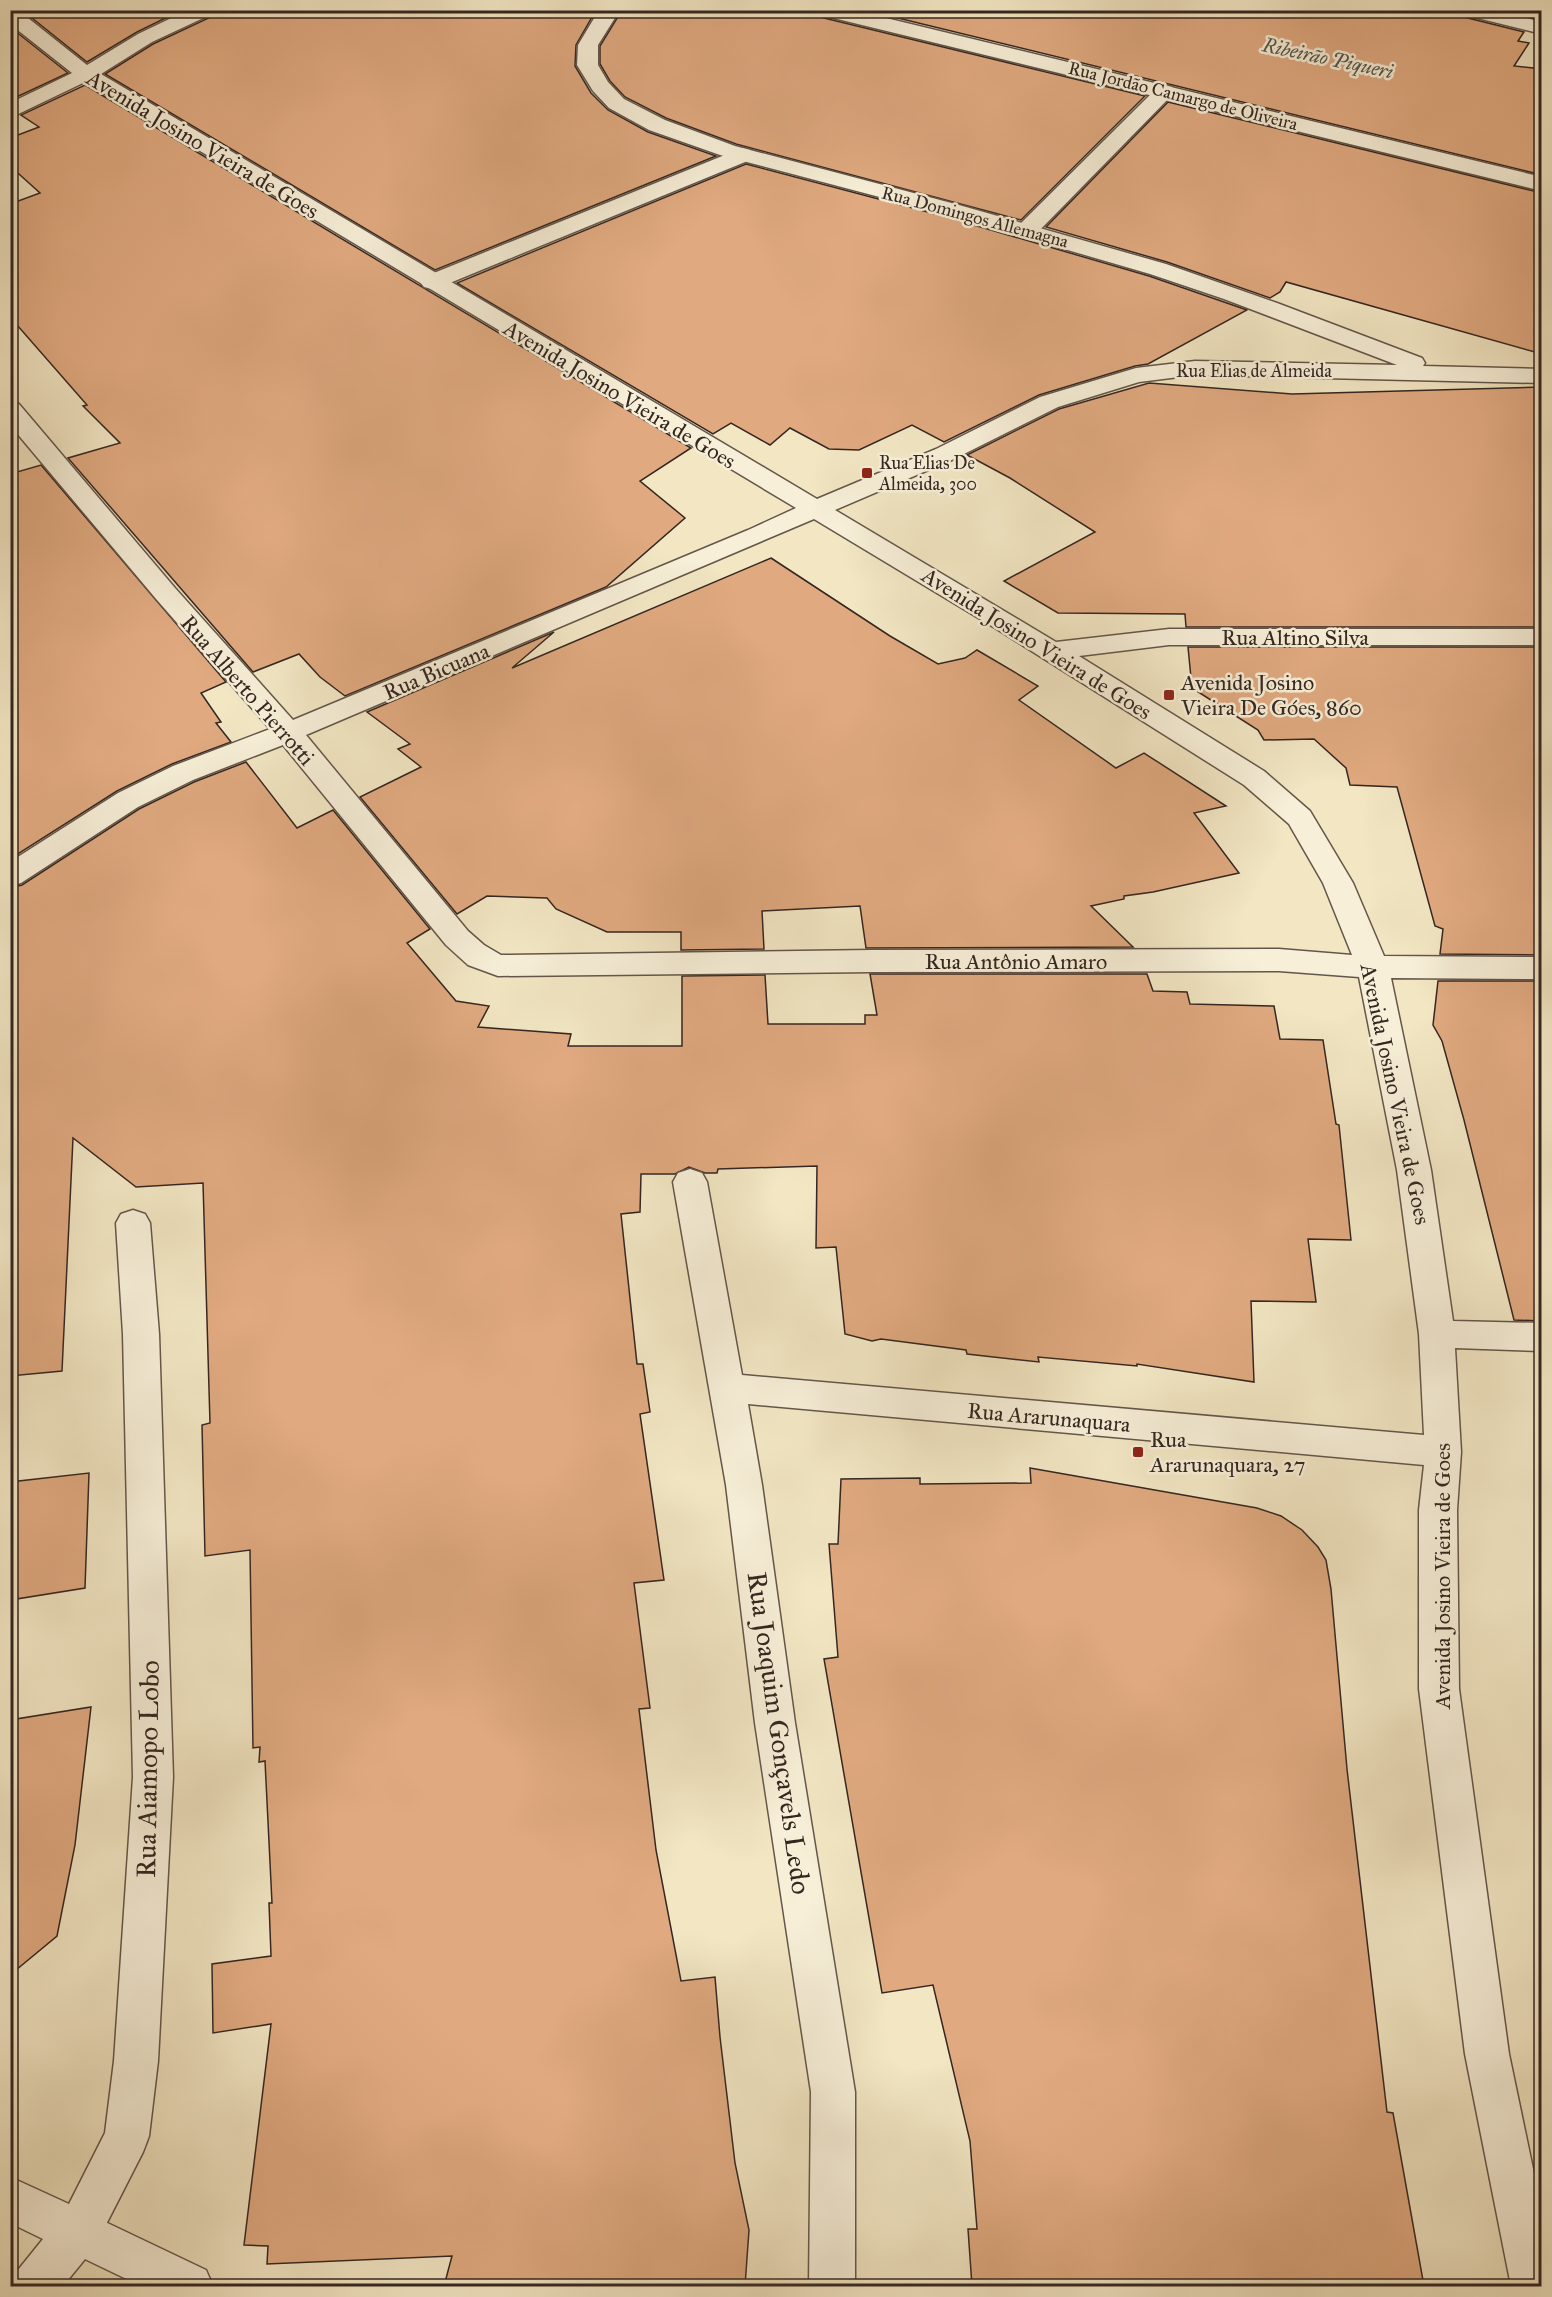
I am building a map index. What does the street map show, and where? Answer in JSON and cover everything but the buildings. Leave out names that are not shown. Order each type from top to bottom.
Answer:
[{"type":"street","points":[[10,112],[86,74],[145,38],[205,10]]},
{"type":"street","name":"Rua Domingos Allemagna","points":[[610,10],[588,40],[585,56],[588,70],[614,101],[638,117],[695,141],[742,155],[1026,231],[1193,280],[1438,372]]},
{"type":"street","name":"Rua Jordão Camargo de Oliveira","points":[[825,10],[1542,184]]},
{"type":"street","points":[[1468,10],[1542,28]]},
{"type":"street","name":"Avenida Josino Vieira de Goes","points":[[10,14],[86,74],[1050,651],[1254,778],[1300,818],[1338,883],[1373,967],[1414,1170],[1437,1334],[1443,1452],[1438,1510],[1439,1689],[1487,2054],[1534,2286]]},
{"type":"street","points":[[1026,231],[1166,91]]},
{"type":"street","points":[[432,282],[742,155]]},
{"type":"street","name":"Rua Elias de Almeida","points":[[813,509],[945,454],[1049,402],[1136,375],[1195,368],[1542,376]]},
{"type":"street","name":"Rua Alberto Pierrotti","points":[[10,409],[166,594],[288,732],[456,938],[477,957],[491,965]]},
{"type":"street","name":"Rua Bicuana","points":[[10,876],[128,800],[183,773],[288,732],[757,536],[813,509]]},
{"type":"street","name":"Rua Altino Silva","points":[[1050,651],[1168,637],[1542,637]]},
{"type":"street","name":"Rua Antônio Amaro","points":[[491,965],[506,967],[873,961],[1279,960],[1373,967],[1542,968]]},
{"type":"street","name":"Rua Joaquim Gonçavels Ledo","points":[[690,1182],[744,1485],[775,1723],[832,2092],[832,2286]]},
{"type":"street","name":"Rua Aiamopo Lobo","points":[[34,2286],[78,2232],[127,2136],[136,2061],[153,1788],[141,1346],[133,1223]]},
{"type":"street","points":[[1437,1334],[1542,1337]]},
{"type":"street","name":"Rua Ararunaquara","points":[[726,1388],[1443,1452]]},
{"type":"street","points":[[10,2199],[190,2286]]},
{"type":"place","name":"Rua Elias De Almeida, 300","points":[[867,473]]},
{"type":"place","name":"Avenida Josino Vieira De Góes, 860","points":[[1169,695]]},
{"type":"place","name":"Rua Ararunaquara, 27","points":[[1138,1452]]},
{"type":"water label","name":"Ribeirão Piqueri","points":[[1328,58]]}]
